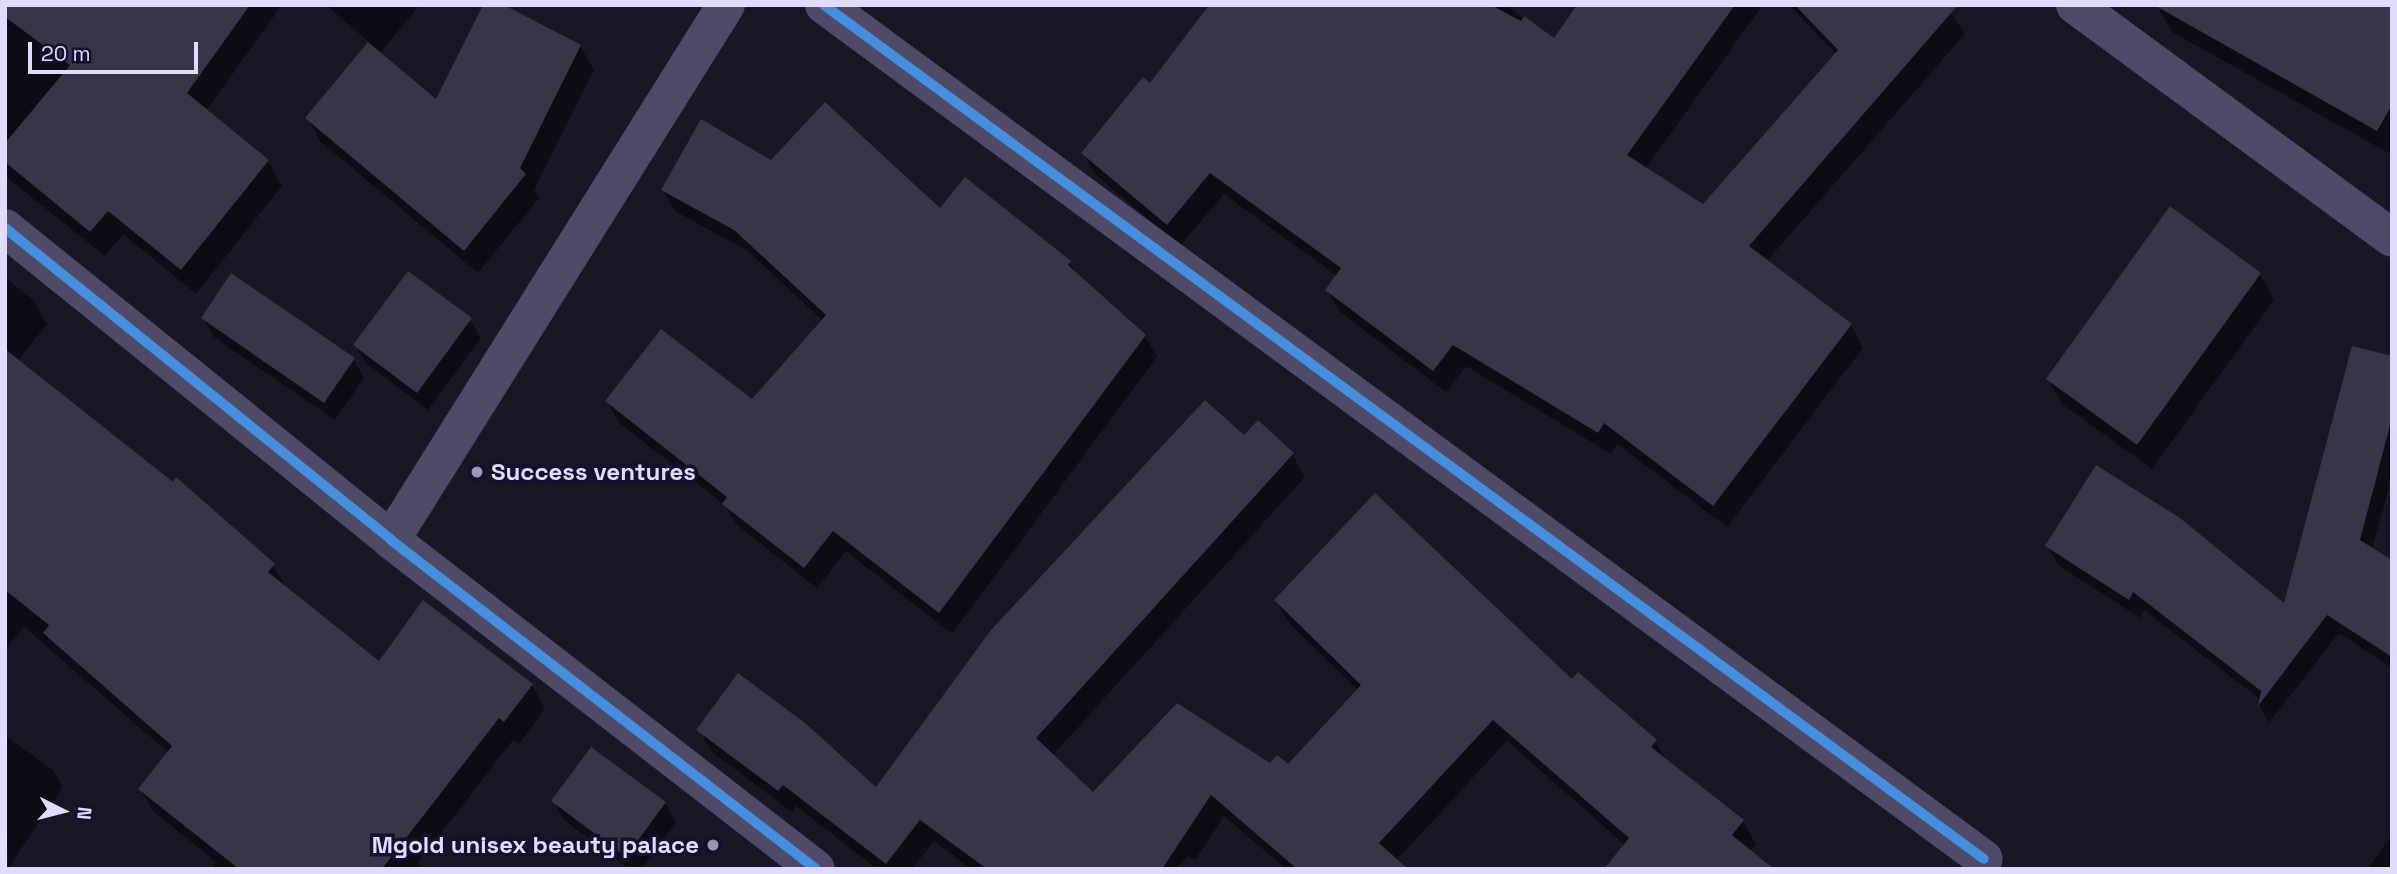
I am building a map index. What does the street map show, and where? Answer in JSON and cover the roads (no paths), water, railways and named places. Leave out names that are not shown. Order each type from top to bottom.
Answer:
[{"type":"street","points":[[391,540],[726,5]]},
{"type":"street","points":[[824,5],[1984,859]]},
{"type":"street","points":[[2075,5],[2392,239]]},
{"type":"street","points":[[5,229],[391,540],[816,869]]},
{"type":"place","name":"Success ventures","points":[[477,472]]},
{"type":"place","name":"Mgold unisex beauty palace","points":[[713,845]]}]
